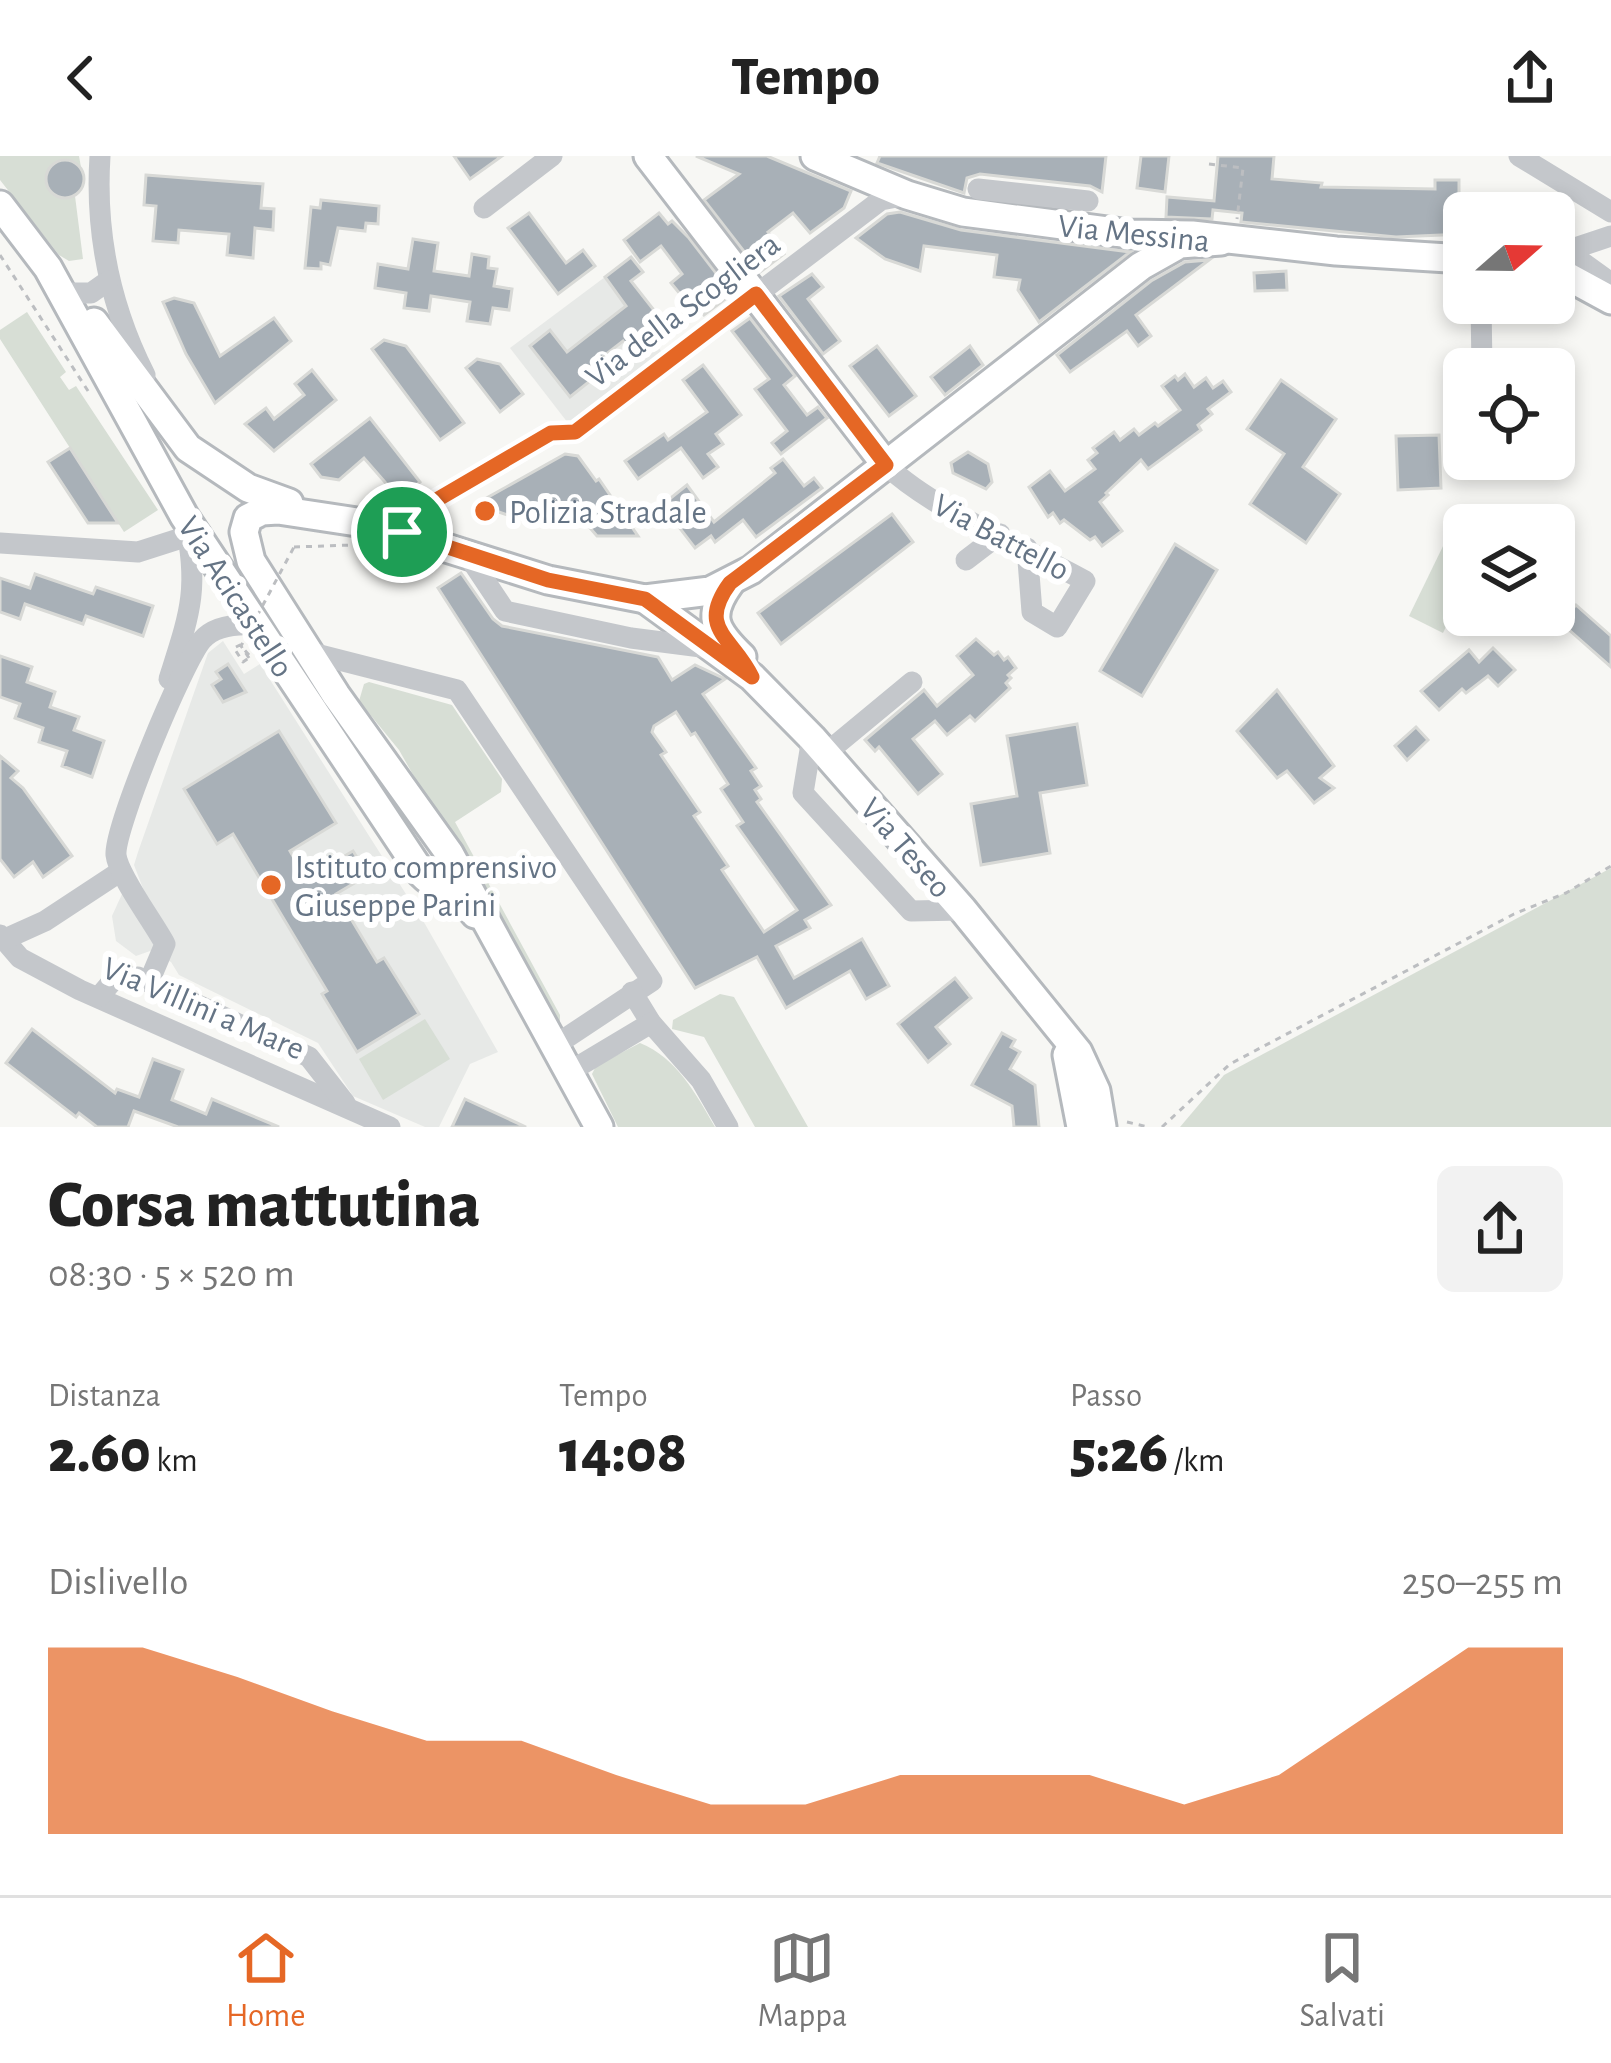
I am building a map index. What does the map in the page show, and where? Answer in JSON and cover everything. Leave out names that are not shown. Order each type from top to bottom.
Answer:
[{"type":"main road","name":"Via Battello","points":[[648,156],[886,465]]},
{"type":"main road","name":"Via Messina","points":[[815,156],[861,164],[894,198],[963,212],[1054,211],[1130,234],[1228,237],[1443,258]]},
{"type":"main road","name":"Via Acicastello","points":[[0,205],[48,268],[186,526],[255,638],[431,884],[462,897],[507,959]]},
{"type":"main road","points":[[1130,234],[1148,245],[1141,266]]},
{"type":"main road","points":[[752,677],[715,618],[717,601],[730,583],[1141,266],[1180,244],[1228,237]]},
{"type":"main road","points":[[48,268],[73,293],[188,448],[248,488],[404,546],[467,554],[548,580],[645,599],[691,596],[730,583]]},
{"type":"main road","points":[[1575,273],[1611,300]]},
{"type":"main road","name":"Via Acicastello","points":[[327,516],[262,511],[248,518],[245,540],[251,561],[308,652],[449,853],[599,1127]]},
{"type":"main road","points":[[645,599],[752,677]]},
{"type":"main road","name":"Via Teseo","points":[[752,677],[819,746],[1056,1023],[1090,1072],[1102,1127]]},
{"type":"main road","points":[[408,794],[448,868],[446,881],[431,884]]},
{"type":"main road","points":[[1056,1023],[1072,1070],[1081,1127]]},
{"type":"street","points":[[100,156],[98,188],[108,281],[129,344],[173,430]]},
{"type":"street","points":[[484,208],[552,156]]},
{"type":"street","points":[[1519,156],[1611,212]]},
{"type":"street","points":[[978,189],[1054,211],[1088,201]]},
{"type":"street","name":"Via della Scogliera","points":[[404,546],[404,519],[558,430],[575,432],[756,294],[894,198]]},
{"type":"street","points":[[1575,256],[1611,236]]},
{"type":"street","points":[[1575,268],[1611,283]]},
{"type":"street","points":[[73,293],[91,293],[108,281]]},
{"type":"street","name":"Via Battello","points":[[886,465],[933,500],[1027,548],[1085,581],[1057,627],[1032,612],[1027,548]]},
{"type":"street","points":[[0,542],[138,552],[186,526],[193,601],[167,684],[161,723]]},
{"type":"street","points":[[966,560],[1000,534]]},
{"type":"street","points":[[467,554],[505,610],[631,638],[710,648]]},
{"type":"street","points":[[149,982],[165,944],[121,871],[117,840],[161,723],[202,639],[232,625],[255,638]]},
{"type":"street","points":[[308,652],[457,690],[652,981],[554,1046]]},
{"type":"street","points":[[912,682],[819,746],[803,793],[911,911],[963,910]]},
{"type":"street","points":[[2,938],[45,921],[121,871]]},
{"type":"street","name":"Via Villini a Mare","points":[[2,938],[20,958],[100,997],[390,1127]]},
{"type":"street","points":[[100,997],[116,978],[138,977],[309,1057],[349,1108]]},
{"type":"street","points":[[632,992],[650,1023],[685,1058],[728,1127]]},
{"type":"street","points":[[568,1072],[650,1023]]},
{"type":"path","points":[[1209,164],[1243,168],[1228,237]]},
{"type":"path","points":[[255,638],[248,656],[240,644],[234,648],[243,662],[249,658],[241,646],[294,547],[363,544],[379,556],[404,546]]},
{"type":"path","points":[[1162,1127],[1230,1064],[1611,866]]},
{"type":"shaded area","points":[[0,156],[79,156],[84,184],[75,196],[83,259],[69,261],[59,255],[0,180]]},
{"type":"shaded area","points":[[605,277],[661,351],[568,423],[510,348]]},
{"type":"shaded area","points":[[27,312],[66,372],[60,377],[69,390],[76,386],[158,510],[124,532],[0,339],[0,330]]},
{"type":"shaded area","points":[[1443,546],[1443,633],[1409,616]]},
{"type":"shaded area","name":"Istituto comprensivo Giuseppe Parini","points":[[223,641],[244,674],[260,664],[425,924],[498,1052],[470,1064],[439,1127],[425,1127],[353,1096],[318,1043],[179,975],[171,962],[150,951],[136,956],[116,941],[112,916],[122,894],[144,891],[134,865],[138,852],[208,653]]},
{"type":"shaded area","points":[[369,682],[452,705],[502,779],[501,792],[455,822],[560,1015],[560,1025],[556,1026],[399,750],[359,701]]},
{"type":"shaded area","points":[[1611,868],[1611,1127],[1180,1127],[1224,1075]]},
{"type":"shaded area","points":[[720,994],[734,997],[808,1127],[755,1127],[704,1037],[672,1029],[673,1020]]},
{"type":"shaded area","points":[[425,1019],[450,1059],[383,1100],[359,1059]]},
{"type":"shaded area","points":[[640,1043],[675,1067],[715,1127],[618,1127],[592,1074],[596,1066]]},
{"type":"building","points":[[454,156],[502,156],[470,179]]},
{"type":"building","points":[[696,156],[767,156],[851,191],[844,208],[810,233],[793,213],[768,232],[784,254],[760,272],[704,200],[739,174]]},
{"type":"building","points":[[880,156],[1106,156],[1102,192],[1090,186],[980,174],[967,178],[964,193],[877,163]]},
{"type":"building","points":[[1141,156],[1169,156],[1165,192],[1137,188]]},
{"type":"building","points":[[1218,156],[1274,156],[1272,179],[1322,183],[1321,187],[1435,189],[1435,180],[1459,180],[1459,192],[1443,192],[1443,235],[1396,237],[1241,222],[1242,213],[1213,210],[1212,219],[1166,217],[1167,197],[1214,201]]},
{"type":"building","points":[[65,160],[78,166],[84,179],[78,192],[65,198],[52,192],[46,179],[52,166]]},
{"type":"building","points":[[146,175],[263,184],[261,208],[274,209],[273,230],[255,228],[253,258],[227,255],[229,234],[179,230],[178,243],[153,241],[156,206],[144,205]]},
{"type":"building","points":[[321,200],[379,206],[378,224],[366,223],[365,231],[338,228],[330,265],[305,268],[311,207],[320,208]]},
{"type":"building","points":[[900,212],[961,230],[1130,252],[1039,322],[1018,290],[1020,280],[994,277],[997,255],[924,246],[920,271],[885,259],[856,238],[887,214]]},
{"type":"building","points":[[529,213],[566,263],[583,250],[595,266],[558,294],[508,228]]},
{"type":"building","points":[[659,213],[689,238],[732,294],[704,315],[671,283],[682,274],[661,246],[640,262],[624,240]]},
{"type":"building","points":[[413,239],[438,243],[434,271],[469,276],[472,254],[489,257],[488,268],[497,269],[494,286],[512,289],[509,310],[493,308],[490,324],[467,321],[470,302],[431,296],[429,311],[404,308],[406,293],[375,288],[378,264],[408,269]]},
{"type":"building","points":[[631,257],[643,272],[631,281],[664,323],[630,350],[623,341],[583,372],[590,381],[570,397],[530,346],[550,330],[567,352],[626,306],[605,277]]},
{"type":"building","points":[[1209,260],[1136,315],[1151,336],[1138,346],[1127,331],[1070,372],[1057,355],[1151,281],[1185,262]]},
{"type":"building","points":[[1286,271],[1287,290],[1255,291],[1254,273]]},
{"type":"building","points":[[812,274],[823,287],[808,299],[840,341],[823,354],[779,296]]},
{"type":"building","points":[[174,298],[194,303],[220,356],[274,318],[291,341],[215,403],[163,302]]},
{"type":"building","points":[[750,318],[795,376],[784,385],[807,415],[818,407],[827,418],[781,454],[772,443],[787,431],[755,389],[769,379],[732,331]]},
{"type":"building","points":[[384,340],[406,346],[464,423],[440,440],[372,349]]},
{"type":"building","points":[[877,346],[916,396],[889,416],[850,366]]},
{"type":"building","points":[[970,346],[983,365],[945,395],[931,377]]},
{"type":"building","points":[[477,359],[500,364],[523,394],[500,412],[466,368]]},
{"type":"building","points":[[703,365],[741,415],[716,434],[723,444],[708,454],[718,467],[703,478],[681,448],[638,479],[625,461],[664,434],[668,440],[707,412],[683,380]]},
{"type":"building","points":[[312,370],[336,400],[274,451],[245,424],[266,408],[274,419],[304,395],[295,384]]},
{"type":"building","points":[[1185,374],[1194,387],[1206,378],[1213,388],[1223,381],[1231,392],[1208,409],[1212,414],[1198,425],[1201,430],[1148,469],[1141,460],[1106,493],[1100,502],[1122,531],[1102,546],[1064,520],[1060,523],[1053,513],[1048,517],[1029,487],[1050,471],[1065,491],[1095,469],[1088,460],[1097,453],[1093,448],[1114,432],[1120,440],[1134,429],[1139,435],[1155,423],[1158,426],[1180,410],[1162,386]]},
{"type":"building","points":[[1281,380],[1336,419],[1303,467],[1340,494],[1306,543],[1250,504],[1284,454],[1247,429]]},
{"type":"building","points":[[370,418],[420,482],[408,492],[391,489],[364,458],[339,480],[321,477],[311,464]]},
{"type":"building","points":[[1439,435],[1441,488],[1398,490],[1396,436]]},
{"type":"building","points":[[70,448],[118,523],[88,523],[48,462]]},
{"type":"building","points":[[968,452],[988,464],[992,482],[986,489],[953,473],[951,463]]},
{"type":"building","points":[[565,454],[578,456],[599,479],[638,536],[597,536],[571,506],[555,502],[522,520],[493,510],[487,514],[483,500]]},
{"type":"building","points":[[783,459],[804,486],[814,478],[822,488],[756,537],[743,520],[715,542],[711,536],[695,548],[662,505],[687,485],[714,522],[775,473],[771,468]]},
{"type":"building","points":[[892,514],[913,542],[781,644],[758,613]]},
{"type":"building","points":[[1175,544],[1217,570],[1142,696],[1100,671]]},
{"type":"building","points":[[461,573],[502,626],[658,657],[672,680],[695,665],[725,679],[703,694],[756,768],[751,771],[761,786],[755,790],[761,799],[757,802],[831,905],[805,920],[810,928],[776,946],[794,978],[862,939],[889,986],[866,999],[850,971],[786,1008],[757,957],[695,988],[438,588]],"holes":[[[676,712],[691,735],[695,733],[728,784],[721,789],[743,822],[737,826],[797,910],[764,932],[722,870],[728,866],[694,816],[700,812],[661,755],[666,752],[652,732]]]},
{"type":"building","points":[[35,574],[93,594],[96,587],[153,606],[143,636],[86,616],[83,624],[25,604],[20,619],[0,612],[0,578],[30,588]]},
{"type":"building","points":[[1575,606],[1611,636],[1611,667],[1575,635]]},
{"type":"building","points":[[976,639],[994,655],[1008,657],[1016,668],[1008,675],[1010,688],[975,721],[970,716],[947,735],[935,721],[913,739],[942,774],[918,794],[879,747],[875,751],[865,740],[924,690],[937,706],[973,675],[957,656]]},
{"type":"building","points":[[1493,648],[1515,670],[1498,686],[1488,676],[1466,693],[1462,689],[1439,710],[1421,691],[1469,650],[1479,662]]},
{"type":"building","points":[[0,656],[32,667],[27,682],[55,692],[50,707],[79,717],[74,730],[104,741],[92,777],[62,766],[67,751],[39,742],[43,728],[15,718],[20,704],[0,697]]},
{"type":"building","points":[[228,664],[246,692],[223,702],[212,685],[221,679],[216,672]]},
{"type":"building","points":[[1277,690],[1334,766],[1320,778],[1334,788],[1314,803],[1287,771],[1277,778],[1237,731]]},
{"type":"building","points":[[1077,724],[1087,785],[1040,793],[1050,853],[981,865],[971,804],[1017,796],[1007,736]]},
{"type":"building","points":[[1416,727],[1428,740],[1407,760],[1395,746]]},
{"type":"building","points":[[279,731],[336,823],[290,851],[306,879],[353,851],[368,875],[336,894],[377,962],[384,958],[419,1014],[357,1052],[322,994],[327,991],[233,834],[217,844],[184,789]]},
{"type":"building","points":[[0,756],[18,771],[11,778],[72,856],[43,877],[33,862],[14,877],[0,859]]},
{"type":"building","points":[[955,978],[971,998],[936,1027],[950,1044],[928,1062],[898,1024]]},
{"type":"building","points":[[32,1029],[115,1093],[117,1089],[139,1097],[153,1059],[183,1070],[172,1100],[206,1114],[212,1099],[279,1127],[178,1127],[134,1111],[128,1127],[97,1127],[79,1113],[76,1117],[6,1063]]},
{"type":"building","points":[[1002,1033],[1015,1040],[1011,1047],[1020,1052],[1010,1069],[1035,1085],[1039,1127],[1014,1127],[1012,1106],[972,1085]]},
{"type":"building","points":[[465,1099],[526,1127],[452,1127]]},
{"type":"place","name":"Polizia Stradale","points":[[485,511]]},
{"type":"place","name":"Istituto comprensivo Giuseppe Parini","points":[[271,885]]},
{"type":"route","points":[[756,294],[886,465],[730,583],[717,601],[718,627],[752,677],[645,599],[548,580],[402,532],[404,519],[551,433],[575,432],[756,294]]}]
